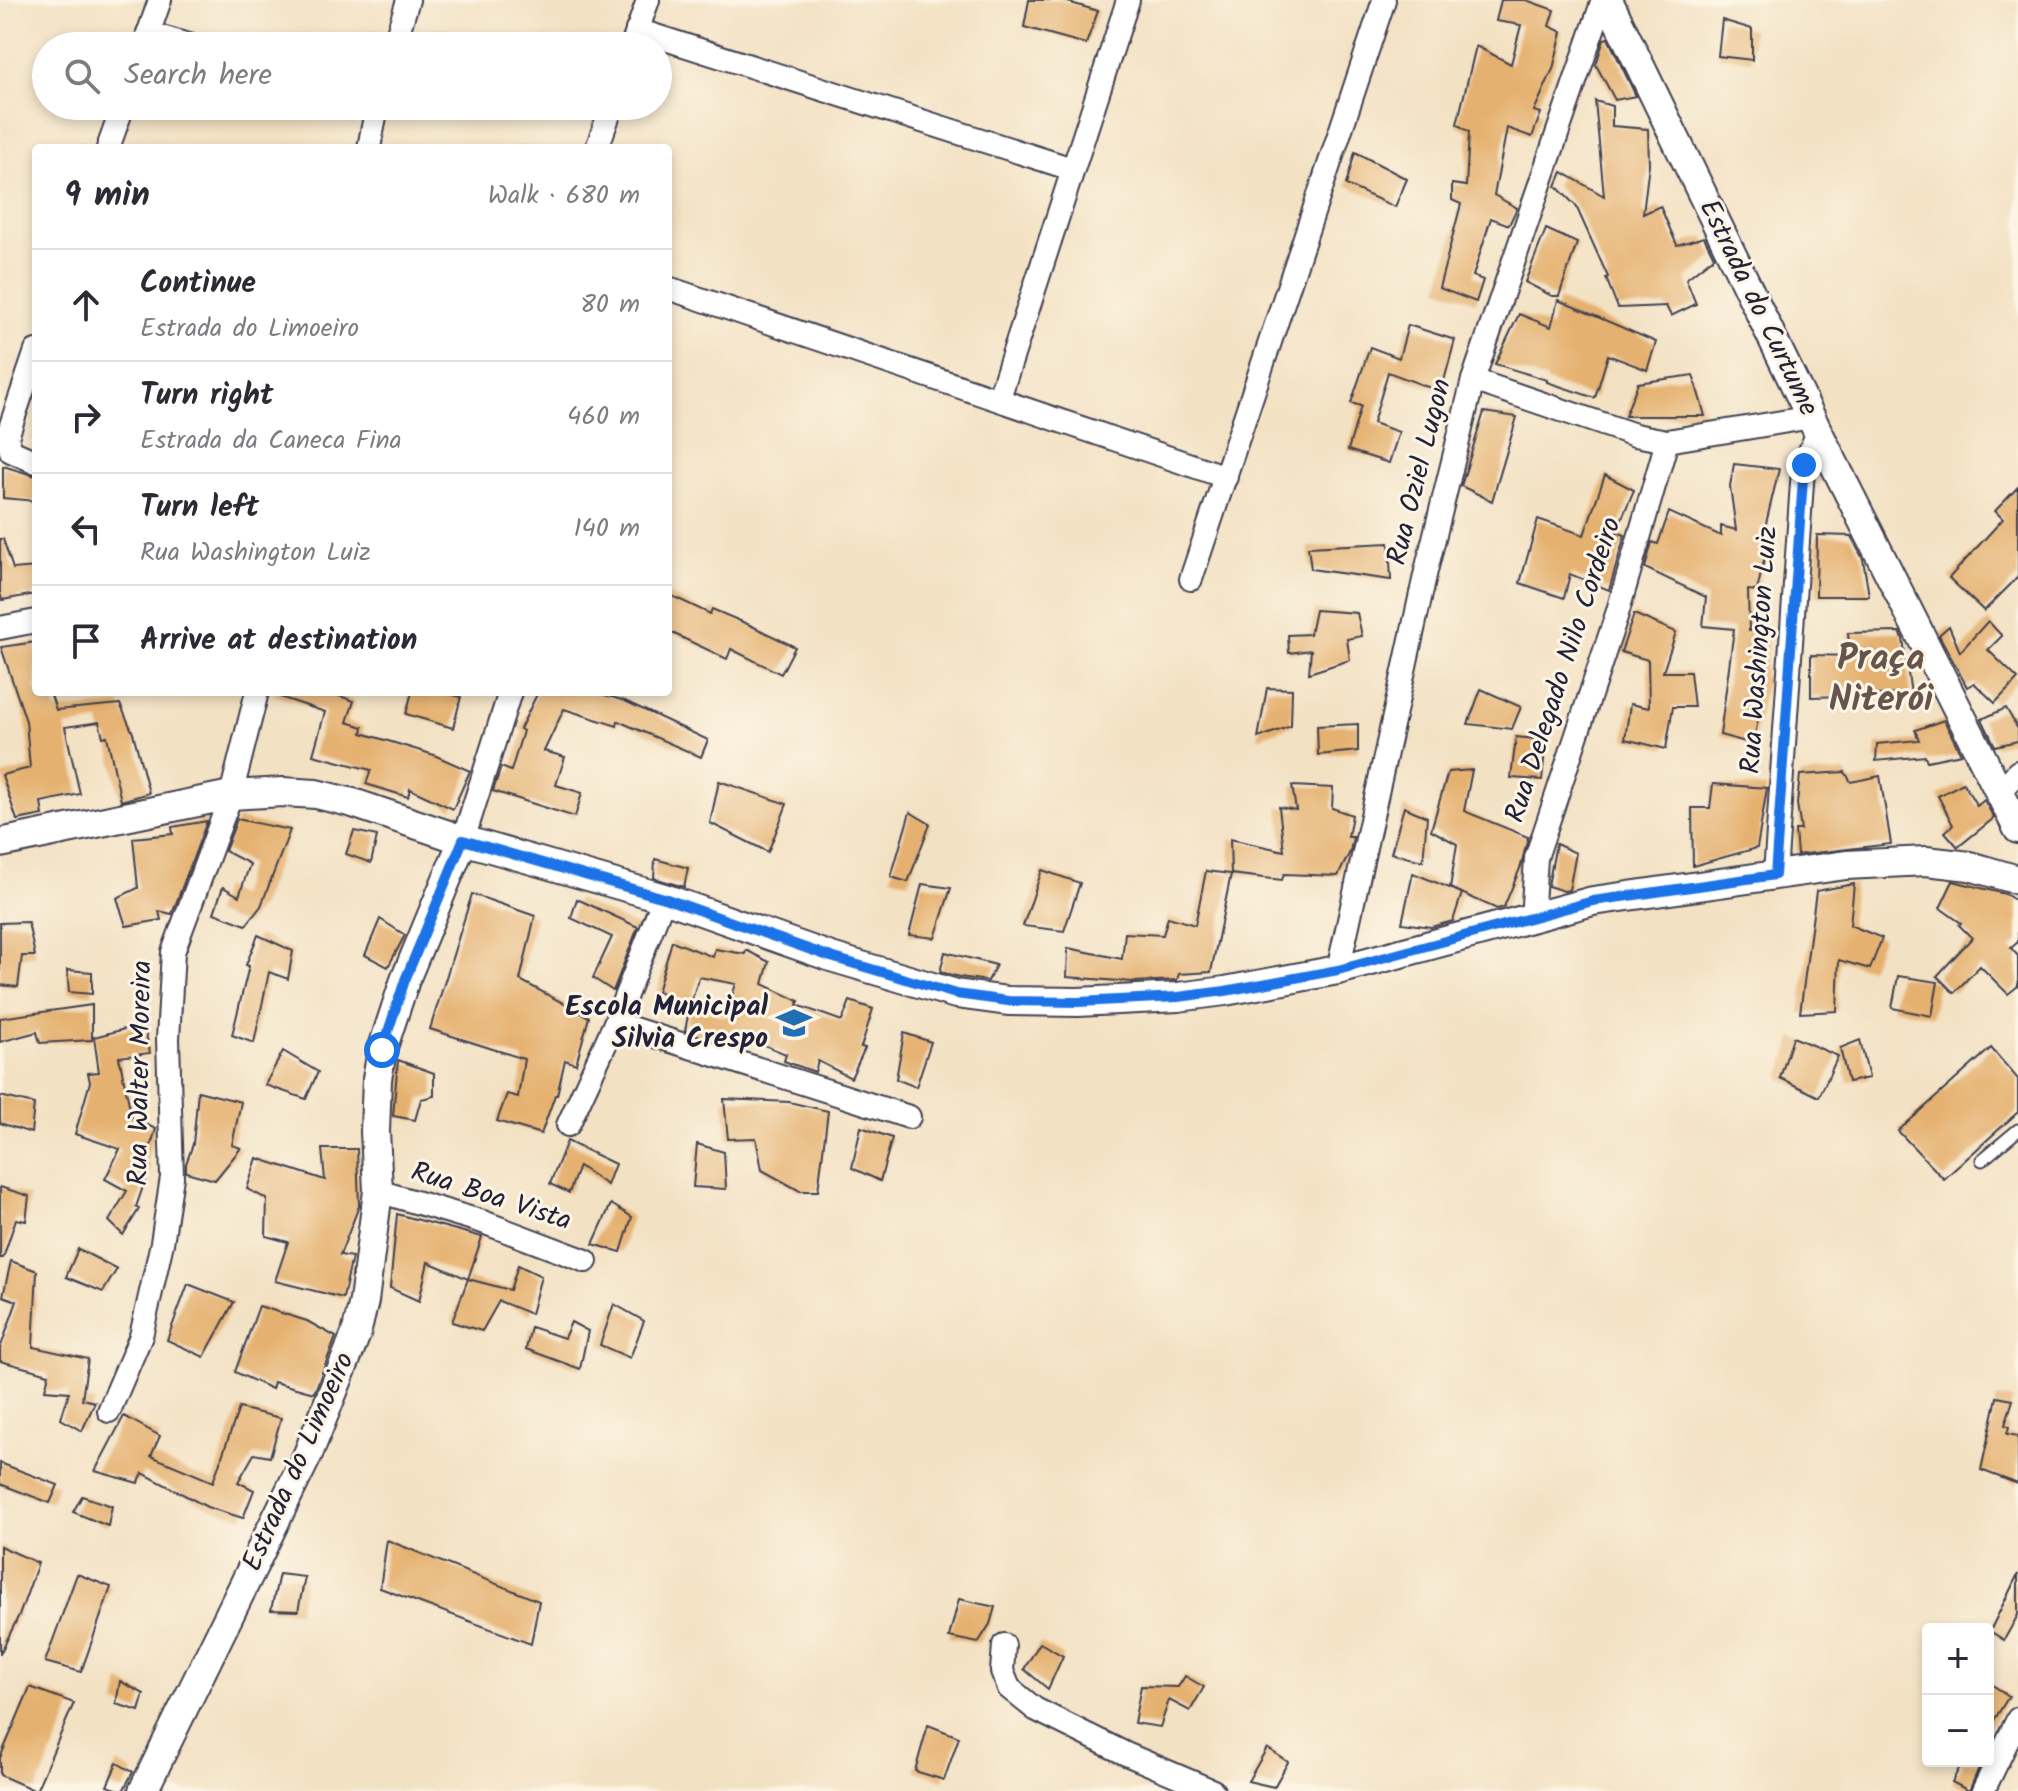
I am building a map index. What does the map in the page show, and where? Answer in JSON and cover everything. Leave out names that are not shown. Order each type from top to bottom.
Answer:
[{"type":"street","points":[[149,32],[160,0]]},
{"type":"street","points":[[398,32],[408,0]]},
{"type":"street","points":[[637,32],[648,0]]},
{"type":"street","points":[[999,398],[1128,0]]},
{"type":"street","points":[[1191,579],[1384,0]]},
{"type":"street","name":"Rua Oziel Lugon","points":[[1338,970],[1428,558],[1473,380],[1606,0]]},
{"type":"street","name":"Estrada do Curtume","points":[[1606,0],[2018,829]]},
{"type":"street","points":[[672,49],[1072,169]]},
{"type":"street","points":[[109,144],[118,120]]},
{"type":"street","points":[[370,144],[374,120]]},
{"type":"street","points":[[598,144],[607,120]]},
{"type":"street","points":[[672,289],[1226,477]]},
{"type":"street","points":[[32,363],[7,437],[11,451],[32,460]]},
{"type":"street","points":[[1473,380],[1635,435],[1667,441],[1815,424]]},
{"type":"street","name":"Rua Washington Luiz","points":[[1775,875],[1802,483],[1815,424]]},
{"type":"street","name":"Rua Delegado Nilo Cordeiro","points":[[1532,920],[1536,858],[1617,614],[1667,441]]},
{"type":"street","points":[[0,628],[32,622]]},
{"type":"street","name":"Rua Walter Moreira","points":[[109,1411],[141,1336],[159,1259],[172,1177],[169,1007],[173,952],[231,795],[256,696]]},
{"type":"street","points":[[463,840],[509,696]]},
{"type":"street","points":[[1999,793],[2018,772]]},
{"type":"street","points":[[0,843],[231,795],[316,794],[664,898],[831,957],[956,994],[979,999],[1078,1002],[1178,997],[1225,991],[1338,970],[1532,920],[1593,901],[1846,865],[1926,861],[1970,866],[2018,880]]},
{"type":"street","name":"Estrada do Limoeiro","points":[[143,1791],[308,1454],[341,1376],[364,1301],[378,1191],[375,1131],[377,1079],[382,1050],[405,980],[463,840]]},
{"type":"street","points":[[568,1125],[615,1023],[664,898]]},
{"type":"street","points":[[615,1023],[909,1117]]},
{"type":"street","name":"Rua Boa Vista","points":[[378,1191],[483,1222],[586,1261]]},
{"type":"street","points":[[1004,1645],[1002,1671],[1009,1688],[1035,1709],[1126,1754],[1213,1791]]},
{"type":"street","points":[[1983,1791],[2018,1719]]},
{"type":"lane","points":[[1982,1160],[2018,1130]]},
{"type":"building","points":[[1029,0],[1061,0],[1098,11],[1086,44],[1024,27]]},
{"type":"building","points":[[1501,0],[1526,0],[1554,10],[1549,26],[1562,32],[1553,69],[1534,111],[1541,113],[1532,137],[1507,128],[1494,195],[1517,208],[1509,225],[1491,218],[1473,276],[1483,280],[1476,302],[1439,288],[1461,204],[1452,200],[1452,184],[1466,186],[1469,132],[1457,124],[1476,46],[1511,64],[1521,25],[1496,21]]},
{"type":"building","points":[[1722,20],[1752,29],[1752,60],[1718,56]]},
{"type":"building","points":[[1608,38],[1636,96],[1615,100],[1596,65],[1604,39]]},
{"type":"building","points":[[1595,101],[1612,106],[1612,126],[1648,129],[1649,164],[1643,214],[1660,206],[1677,245],[1704,237],[1714,257],[1686,279],[1696,304],[1671,316],[1666,306],[1618,308],[1608,277],[1576,206],[1556,186],[1562,172],[1604,196]]},
{"type":"building","points":[[1355,152],[1407,179],[1395,207],[1346,185]]},
{"type":"building","points":[[1546,229],[1577,243],[1559,296],[1552,296],[1525,282]]},
{"type":"building","points":[[1558,300],[1656,342],[1647,370],[1608,355],[1595,398],[1495,364],[1519,314],[1551,327]]},
{"type":"building","points":[[1408,325],[1455,340],[1441,392],[1388,372],[1373,423],[1399,432],[1389,463],[1348,450],[1361,406],[1351,403],[1370,347],[1399,358]]},
{"type":"building","points":[[1693,375],[1705,416],[1625,416],[1638,383]]},
{"type":"building","points":[[1484,412],[1517,417],[1492,501],[1461,486]]},
{"type":"building","points":[[1734,464],[1779,469],[1763,536],[1769,538],[1757,591],[1748,590],[1749,631],[1768,629],[1764,677],[1767,677],[1753,744],[1720,735],[1734,629],[1703,626],[1706,597],[1645,568],[1652,542],[1658,544],[1669,512],[1721,536],[1721,526],[1736,530],[1730,486]]},
{"type":"building","points":[[3,466],[32,475],[32,501],[3,498]]},
{"type":"building","points":[[1605,475],[1634,490],[1616,532],[1625,535],[1609,590],[1570,574],[1564,598],[1520,583],[1538,519],[1584,535]]},
{"type":"building","points":[[2018,487],[2018,577],[1984,611],[1949,578],[2003,519],[1995,511]]},
{"type":"building","points":[[1817,535],[1851,536],[1863,559],[1869,596],[1816,596]]},
{"type":"building","points":[[0,539],[3,539],[13,569],[32,567],[32,595],[2,600]]},
{"type":"building","points":[[1389,543],[1391,580],[1311,569],[1308,547]]},
{"type":"building","points":[[672,596],[710,614],[712,609],[795,647],[781,674],[731,649],[727,659],[672,633]]},
{"type":"building","points":[[1315,610],[1357,613],[1362,636],[1347,639],[1350,660],[1309,673],[1311,650],[1289,653],[1288,635],[1310,634]]},
{"type":"building","points":[[1634,614],[1676,632],[1663,672],[1690,672],[1694,707],[1673,707],[1666,749],[1625,739],[1630,704],[1649,708],[1648,660],[1621,652]]},
{"type":"building","points":[[1988,621],[2002,636],[1988,650],[2018,679],[1995,703],[1974,683],[1967,687],[1939,635],[1949,626],[1960,652]]},
{"type":"building","points":[[1900,632],[1911,694],[1811,697],[1811,655],[1850,656],[1848,633]]},
{"type":"building","points":[[32,643],[32,696],[51,696],[56,710],[120,704],[133,733],[149,793],[121,801],[107,736],[103,737],[99,722],[65,727],[80,794],[41,802],[43,815],[17,820],[2,775],[30,768],[26,721],[1,647]]},
{"type":"building","points":[[1267,688],[1292,689],[1291,726],[1258,738]]},
{"type":"building","points":[[1481,689],[1521,707],[1512,729],[1468,724]]},
{"type":"building","points":[[277,696],[340,696],[354,701],[347,722],[363,727],[362,733],[434,755],[470,771],[453,809],[410,789],[408,797],[366,784],[371,770],[313,755],[325,712]]},
{"type":"building","points":[[411,696],[461,697],[453,728],[406,714]]},
{"type":"building","points":[[536,696],[608,696],[708,740],[701,757],[618,721],[617,726],[564,709],[544,751],[565,757],[556,785],[582,793],[575,817],[493,791],[501,767],[511,771],[523,731],[520,729]]},
{"type":"building","points":[[2006,708],[2018,729],[2018,741],[1995,746],[1982,719]]},
{"type":"building","points":[[1944,720],[1961,754],[1927,761],[1925,756],[1876,761],[1877,744],[1919,740],[1915,730]]},
{"type":"building","points":[[1358,724],[1358,751],[1318,755],[1317,726]]},
{"type":"building","points":[[1516,737],[1546,740],[1542,780],[1511,778]]},
{"type":"building","points":[[1472,770],[1464,811],[1528,837],[1521,866],[1504,907],[1497,909],[1450,888],[1457,844],[1431,830],[1448,772]]},
{"type":"building","points":[[1845,772],[1851,782],[1880,776],[1891,844],[1797,855],[1795,830],[1801,830],[1797,804],[1800,775]]},
{"type":"building","points":[[719,781],[787,804],[768,852],[710,823]]},
{"type":"building","points":[[1963,783],[1977,806],[1984,800],[1994,818],[1958,847],[1945,832],[1953,825],[1938,796]]},
{"type":"building","points":[[1713,784],[1767,788],[1757,848],[1693,866],[1692,808],[1710,808]]},
{"type":"building","points":[[1292,786],[1333,788],[1332,808],[1352,815],[1348,837],[1353,837],[1350,852],[1338,876],[1284,874],[1282,880],[1231,874],[1230,839],[1284,851],[1279,807],[1296,810]]},
{"type":"building","points":[[1404,807],[1427,817],[1423,861],[1391,853]]},
{"type":"building","points":[[910,812],[930,824],[908,882],[891,877]]},
{"type":"building","points":[[237,819],[290,830],[261,906],[246,925],[214,913],[223,887],[239,896],[250,864],[225,851]]},
{"type":"building","points":[[207,821],[172,914],[159,911],[161,920],[126,926],[117,898],[138,888],[133,838],[173,834],[172,827]]},
{"type":"building","points":[[354,831],[377,836],[371,863],[346,854]]},
{"type":"building","points":[[1556,844],[1576,853],[1569,890],[1548,886]]},
{"type":"building","points":[[655,859],[688,868],[684,887],[654,878]]},
{"type":"building","points":[[1042,870],[1080,883],[1064,931],[1023,926]]},
{"type":"building","points":[[1206,871],[1231,874],[1211,972],[1179,974],[1177,980],[1133,982],[1067,977],[1068,948],[1122,959],[1125,933],[1163,935],[1168,917],[1195,925]]},
{"type":"building","points":[[1413,873],[1462,893],[1453,921],[1431,927],[1402,923]]},
{"type":"building","points":[[1953,881],[2005,894],[2018,902],[2018,942],[2011,948],[2018,956],[2018,986],[2008,994],[1980,966],[1954,993],[1937,976],[1972,938],[1959,925],[1961,923],[1940,908]]},
{"type":"building","points":[[922,884],[951,888],[935,938],[909,935]]},
{"type":"building","points":[[1854,884],[1850,925],[1882,938],[1870,969],[1839,960],[1837,1011],[1800,1013],[1816,891]]},
{"type":"building","points":[[472,894],[535,916],[520,980],[589,1017],[576,1064],[565,1060],[557,1095],[541,1134],[497,1121],[507,1094],[518,1097],[524,1059],[430,1029]]},
{"type":"building","points":[[577,899],[638,927],[613,991],[593,978],[612,937],[571,918]]},
{"type":"building","points":[[380,919],[405,935],[388,967],[365,955]]},
{"type":"building","points":[[28,922],[35,956],[22,956],[18,987],[0,985],[0,923]]},
{"type":"building","points":[[258,935],[293,951],[288,979],[269,972],[254,1043],[232,1035],[249,966],[246,965]]},
{"type":"building","points":[[672,941],[713,957],[715,949],[745,954],[746,950],[769,962],[763,984],[799,1001],[797,1005],[842,1021],[850,1001],[873,1009],[861,1047],[865,1048],[851,1078],[818,1061],[815,1072],[784,1061],[786,1054],[747,1038],[744,1050],[685,1031],[690,1005],[657,992]],"holes":[[[699,977],[736,984],[725,1017],[690,1005]]]},
{"type":"building","points":[[945,952],[996,965],[988,981],[940,972]]},
{"type":"building","points":[[67,970],[92,972],[92,994],[69,992]]},
{"type":"building","points":[[1898,976],[1938,982],[1932,1016],[1892,1008]]},
{"type":"building","points":[[92,1005],[92,1040],[40,1043],[37,1032],[0,1042],[0,1018]]},
{"type":"building","points":[[144,1024],[150,1053],[119,1057],[132,1118],[156,1129],[145,1164],[150,1166],[136,1207],[139,1209],[123,1235],[109,1221],[127,1191],[105,1179],[120,1149],[75,1134],[90,1082],[88,1073],[99,1072],[94,1037]]},
{"type":"building","points":[[904,1033],[931,1042],[916,1087],[896,1079]]},
{"type":"building","points":[[1793,1037],[1838,1056],[1819,1097],[1780,1078]]},
{"type":"building","points":[[1860,1040],[1869,1078],[1848,1082],[1840,1048]]},
{"type":"building","points":[[1991,1048],[2018,1079],[2018,1112],[1944,1179],[1898,1131]]},
{"type":"building","points":[[283,1051],[318,1072],[306,1099],[265,1085]]},
{"type":"building","points":[[398,1060],[434,1073],[434,1096],[421,1099],[415,1120],[393,1116]]},
{"type":"building","points":[[198,1091],[241,1102],[232,1145],[241,1148],[215,1180],[186,1172],[193,1144]]},
{"type":"building","points":[[0,1096],[34,1104],[31,1133],[0,1123]]},
{"type":"building","points":[[724,1099],[789,1102],[828,1111],[818,1191],[800,1191],[762,1170],[756,1138],[728,1139]]},
{"type":"building","points":[[861,1127],[892,1138],[880,1181],[852,1168]]},
{"type":"building","points":[[567,1141],[615,1164],[607,1185],[579,1166],[569,1193],[550,1184]]},
{"type":"building","points":[[697,1144],[724,1152],[726,1189],[693,1187]]},
{"type":"building","points":[[322,1149],[357,1149],[359,1206],[340,1255],[352,1257],[343,1298],[275,1281],[288,1242],[266,1236],[267,1199],[247,1189],[257,1158],[325,1180]]},
{"type":"building","points":[[0,1187],[29,1196],[26,1221],[16,1219],[3,1258],[0,1258]]},
{"type":"building","points":[[611,1204],[632,1217],[621,1252],[593,1244]]},
{"type":"building","points":[[397,1214],[482,1237],[468,1279],[428,1262],[419,1301],[390,1288]]},
{"type":"building","points":[[78,1249],[117,1269],[103,1292],[66,1277]]},
{"type":"building","points":[[11,1261],[37,1271],[33,1347],[88,1359],[82,1399],[95,1402],[82,1431],[61,1419],[69,1392],[45,1390],[49,1374],[0,1361],[0,1349],[17,1301],[3,1296]]},
{"type":"building","points":[[518,1265],[541,1276],[531,1314],[499,1301],[482,1331],[452,1322],[468,1279],[510,1290]]},
{"type":"building","points":[[188,1284],[234,1302],[204,1357],[167,1340]]},
{"type":"building","points":[[614,1304],[644,1321],[630,1358],[600,1345]]},
{"type":"building","points":[[259,1306],[307,1321],[336,1337],[314,1393],[274,1382],[272,1389],[235,1372]]},
{"type":"building","points":[[571,1322],[588,1331],[580,1369],[526,1349],[531,1327],[564,1338]]},
{"type":"building","points":[[1997,1397],[2013,1400],[2005,1425],[2009,1427],[2007,1434],[2018,1436],[2018,1484],[1981,1470]]},
{"type":"building","points":[[239,1408],[281,1418],[270,1457],[254,1454],[238,1482],[254,1490],[243,1518],[207,1507],[143,1473],[138,1483],[95,1471],[124,1416],[160,1436],[151,1456],[213,1482]]},
{"type":"building","points":[[0,1463],[58,1485],[50,1503],[0,1484]]},
{"type":"building","points":[[82,1496],[112,1506],[108,1526],[73,1512]]},
{"type":"building","points":[[387,1540],[539,1601],[531,1644],[380,1588]]},
{"type":"building","points":[[0,1546],[38,1563],[20,1613],[0,1654]]},
{"type":"building","points":[[77,1574],[111,1587],[81,1672],[45,1662]]},
{"type":"building","points":[[279,1574],[305,1577],[298,1611],[271,1610]]},
{"type":"building","points":[[2018,1574],[2018,1615],[2004,1640],[1994,1634],[1994,1623]]},
{"type":"building","points":[[959,1599],[995,1607],[990,1624],[978,1643],[949,1637]]},
{"type":"building","points":[[1040,1643],[1063,1656],[1048,1689],[1024,1669]]},
{"type":"building","points":[[1185,1676],[1204,1687],[1190,1711],[1169,1700],[1160,1727],[1134,1723],[1141,1686],[1178,1687]]},
{"type":"building","points":[[120,1681],[144,1694],[139,1711],[116,1704]]},
{"type":"building","points":[[1994,1686],[2009,1696],[1994,1720]]},
{"type":"building","points":[[30,1687],[74,1703],[36,1791],[0,1775],[0,1758]]},
{"type":"building","points":[[928,1725],[959,1737],[944,1780],[915,1771]]},
{"type":"building","points":[[1267,1748],[1288,1762],[1274,1787],[1248,1781]]},
{"type":"building","points":[[117,1763],[133,1772],[123,1791],[107,1786]]},
{"type":"building","points":[[1960,1767],[1979,1767],[1969,1791],[1952,1782]]},
{"type":"place","name":"Escola Municipal Silvia Crespo","points":[[794,1023]]},
{"type":"district","name":"Praça Niterói","points":[[1881,680]]},
{"type":"route","points":[[382,1050],[391,1016],[463,840],[664,898],[831,957],[956,994],[1008,1001],[1078,1002],[1178,997],[1225,991],[1338,970],[1532,920],[1593,901],[1775,875],[1804,465]]}]
